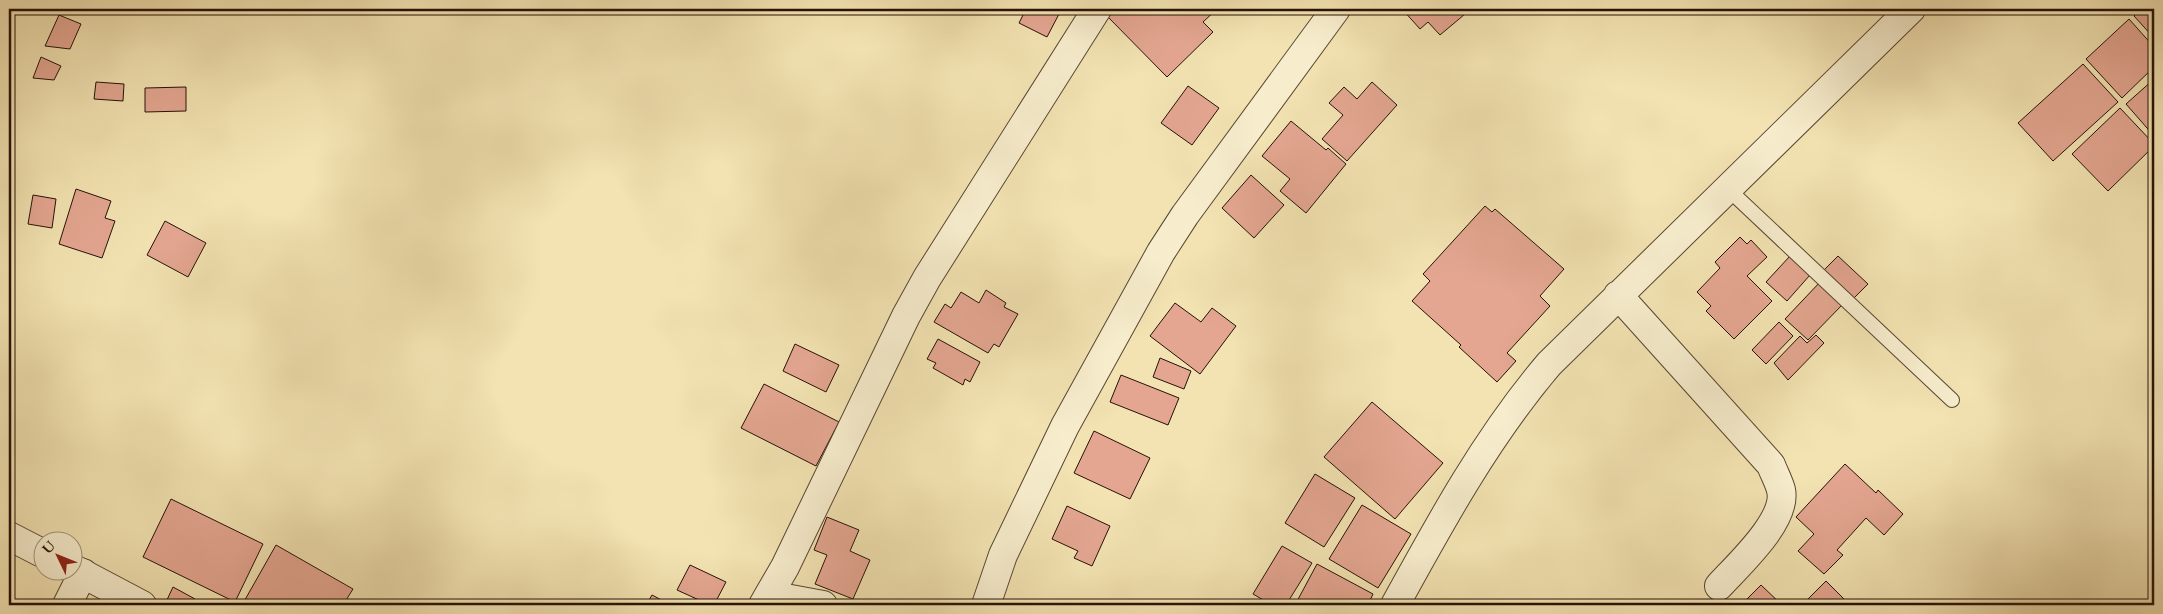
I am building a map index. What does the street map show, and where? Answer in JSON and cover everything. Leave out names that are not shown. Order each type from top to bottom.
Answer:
[{"type":"street","points":[[824,605],[766,600],[785,567],[906,316],[927,278],[1097,9]]},
{"type":"street","points":[[986,605],[1004,555],[1065,426],[1161,252],[1185,215],[1336,9]]},
{"type":"street","points":[[1394,605],[1481,454],[1520,398],[1549,364],[1911,9]]},
{"type":"street","points":[[1618,296],[1771,465],[1782,492],[1777,516],[1759,543],[1718,586]]},
{"type":"street","points":[[9,536],[32,548]]},
{"type":"street","points":[[82,572],[142,605]]},
{"type":"street","points":[[67,605],[74,582]]},
{"type":"lane","points":[[1728,189],[1952,400]]},
{"type":"building","points":[[1026,9],[1049,9],[1059,14],[1047,37],[1019,23]]},
{"type":"building","points":[[1117,9],[1217,9],[1203,22],[1213,32],[1167,77],[1108,17]]},
{"type":"building","points":[[1402,9],[1471,9],[1440,35],[1428,22],[1420,29]]},
{"type":"building","points":[[2141,9],[2154,9],[2154,38],[2134,16]]},
{"type":"building","points":[[59,15],[81,24],[70,49],[45,46]]},
{"type":"building","points":[[2129,19],[2154,47],[2154,67],[2122,98],[2086,59]]},
{"type":"building","points":[[41,57],[61,66],[54,80],[33,78]]},
{"type":"building","points":[[2083,64],[2118,102],[2053,161],[2018,123]]},
{"type":"building","points":[[2154,79],[2154,136],[2126,104]]},
{"type":"building","points":[[96,82],[124,84],[123,101],[94,99]]},
{"type":"building","points":[[1372,82],[1397,105],[1347,161],[1322,139],[1343,115],[1329,103],[1344,87],[1357,99]]},
{"type":"building","points":[[1188,86],[1219,108],[1192,145],[1161,123]]},
{"type":"building","points":[[186,87],[186,111],[145,112],[145,88]]},
{"type":"building","points":[[2120,108],[2154,146],[2108,191],[2072,154]]},
{"type":"building","points":[[1291,121],[1326,150],[1328,148],[1346,164],[1306,213],[1280,191],[1290,179],[1262,156]]},
{"type":"building","points":[[1251,175],[1284,205],[1254,238],[1222,208]]},
{"type":"building","points":[[76,189],[111,201],[105,218],[115,221],[102,258],[59,244]]},
{"type":"building","points":[[33,195],[56,199],[52,228],[28,224]]},
{"type":"building","points":[[1485,206],[1492,212],[1495,209],[1564,269],[1540,296],[1550,306],[1507,353],[1516,361],[1497,382],[1459,347],[1461,345],[1412,301],[1430,281],[1423,274]]},
{"type":"building","points":[[165,221],[206,243],[188,277],[147,255]]},
{"type":"building","points":[[1740,237],[1747,244],[1751,240],[1767,257],[1747,276],[1772,301],[1734,339],[1706,311],[1711,306],[1697,292],[1720,268],[1715,262]]},
{"type":"building","points":[[1790,256],[1810,275],[1787,301],[1766,282]]},
{"type":"building","points":[[1838,256],[1868,284],[1852,300],[1822,272]]},
{"type":"building","points":[[1821,281],[1844,303],[1808,340],[1785,319]]},
{"type":"building","points":[[986,290],[1006,303],[1004,307],[1018,314],[999,347],[994,344],[988,353],[934,322],[945,304],[951,308],[961,292],[979,303]]},
{"type":"building","points":[[1175,303],[1201,322],[1212,308],[1236,326],[1200,374],[1150,336]]},
{"type":"building","points":[[1779,322],[1793,336],[1766,364],[1752,350]]},
{"type":"building","points":[[1816,335],[1824,343],[1788,380],[1774,363],[1800,336],[1807,343]]},
{"type":"building","points":[[938,339],[980,362],[970,382],[965,379],[963,385],[933,368],[936,363],[927,359]]},
{"type":"building","points":[[795,344],[839,365],[826,392],[783,371]]},
{"type":"building","points":[[1160,358],[1191,371],[1184,389],[1153,377]]},
{"type":"building","points":[[1121,375],[1179,398],[1168,425],[1110,402]]},
{"type":"building","points":[[764,384],[839,422],[816,466],[741,428]]},
{"type":"building","points":[[1372,402],[1443,463],[1395,519],[1324,457]]},
{"type":"building","points":[[1094,431],[1150,458],[1130,499],[1074,473]]},
{"type":"building","points":[[1845,464],[1876,493],[1878,490],[1903,514],[1884,535],[1866,518],[1837,550],[1843,555],[1824,574],[1798,551],[1814,534],[1796,517]]},
{"type":"building","points":[[1315,474],[1355,498],[1324,547],[1285,523]]},
{"type":"building","points":[[171,499],[263,544],[235,602],[143,557]]},
{"type":"building","points":[[1362,505],[1411,534],[1378,588],[1329,559]]},
{"type":"building","points":[[1067,506],[1110,526],[1092,566],[1074,558],[1078,551],[1052,539]]},
{"type":"building","points":[[827,517],[859,530],[850,551],[870,560],[853,599],[815,584],[827,555],[814,550]]},
{"type":"building","points":[[276,545],[353,589],[343,605],[242,605]]},
{"type":"building","points":[[1282,546],[1312,563],[1286,605],[1272,605],[1253,594]]},
{"type":"building","points":[[1317,564],[1373,594],[1368,605],[1295,605]]},
{"type":"building","points":[[690,565],[726,582],[714,605],[710,605],[677,590]]},
{"type":"building","points":[[1826,581],[1845,600],[1840,605],[1802,605]]},
{"type":"building","points":[[1761,585],[1782,605],[1741,605]]},
{"type":"building","points":[[173,587],[195,599],[192,605],[172,605],[166,602]]},
{"type":"building","points":[[652,595],[671,605],[646,605]]}]
